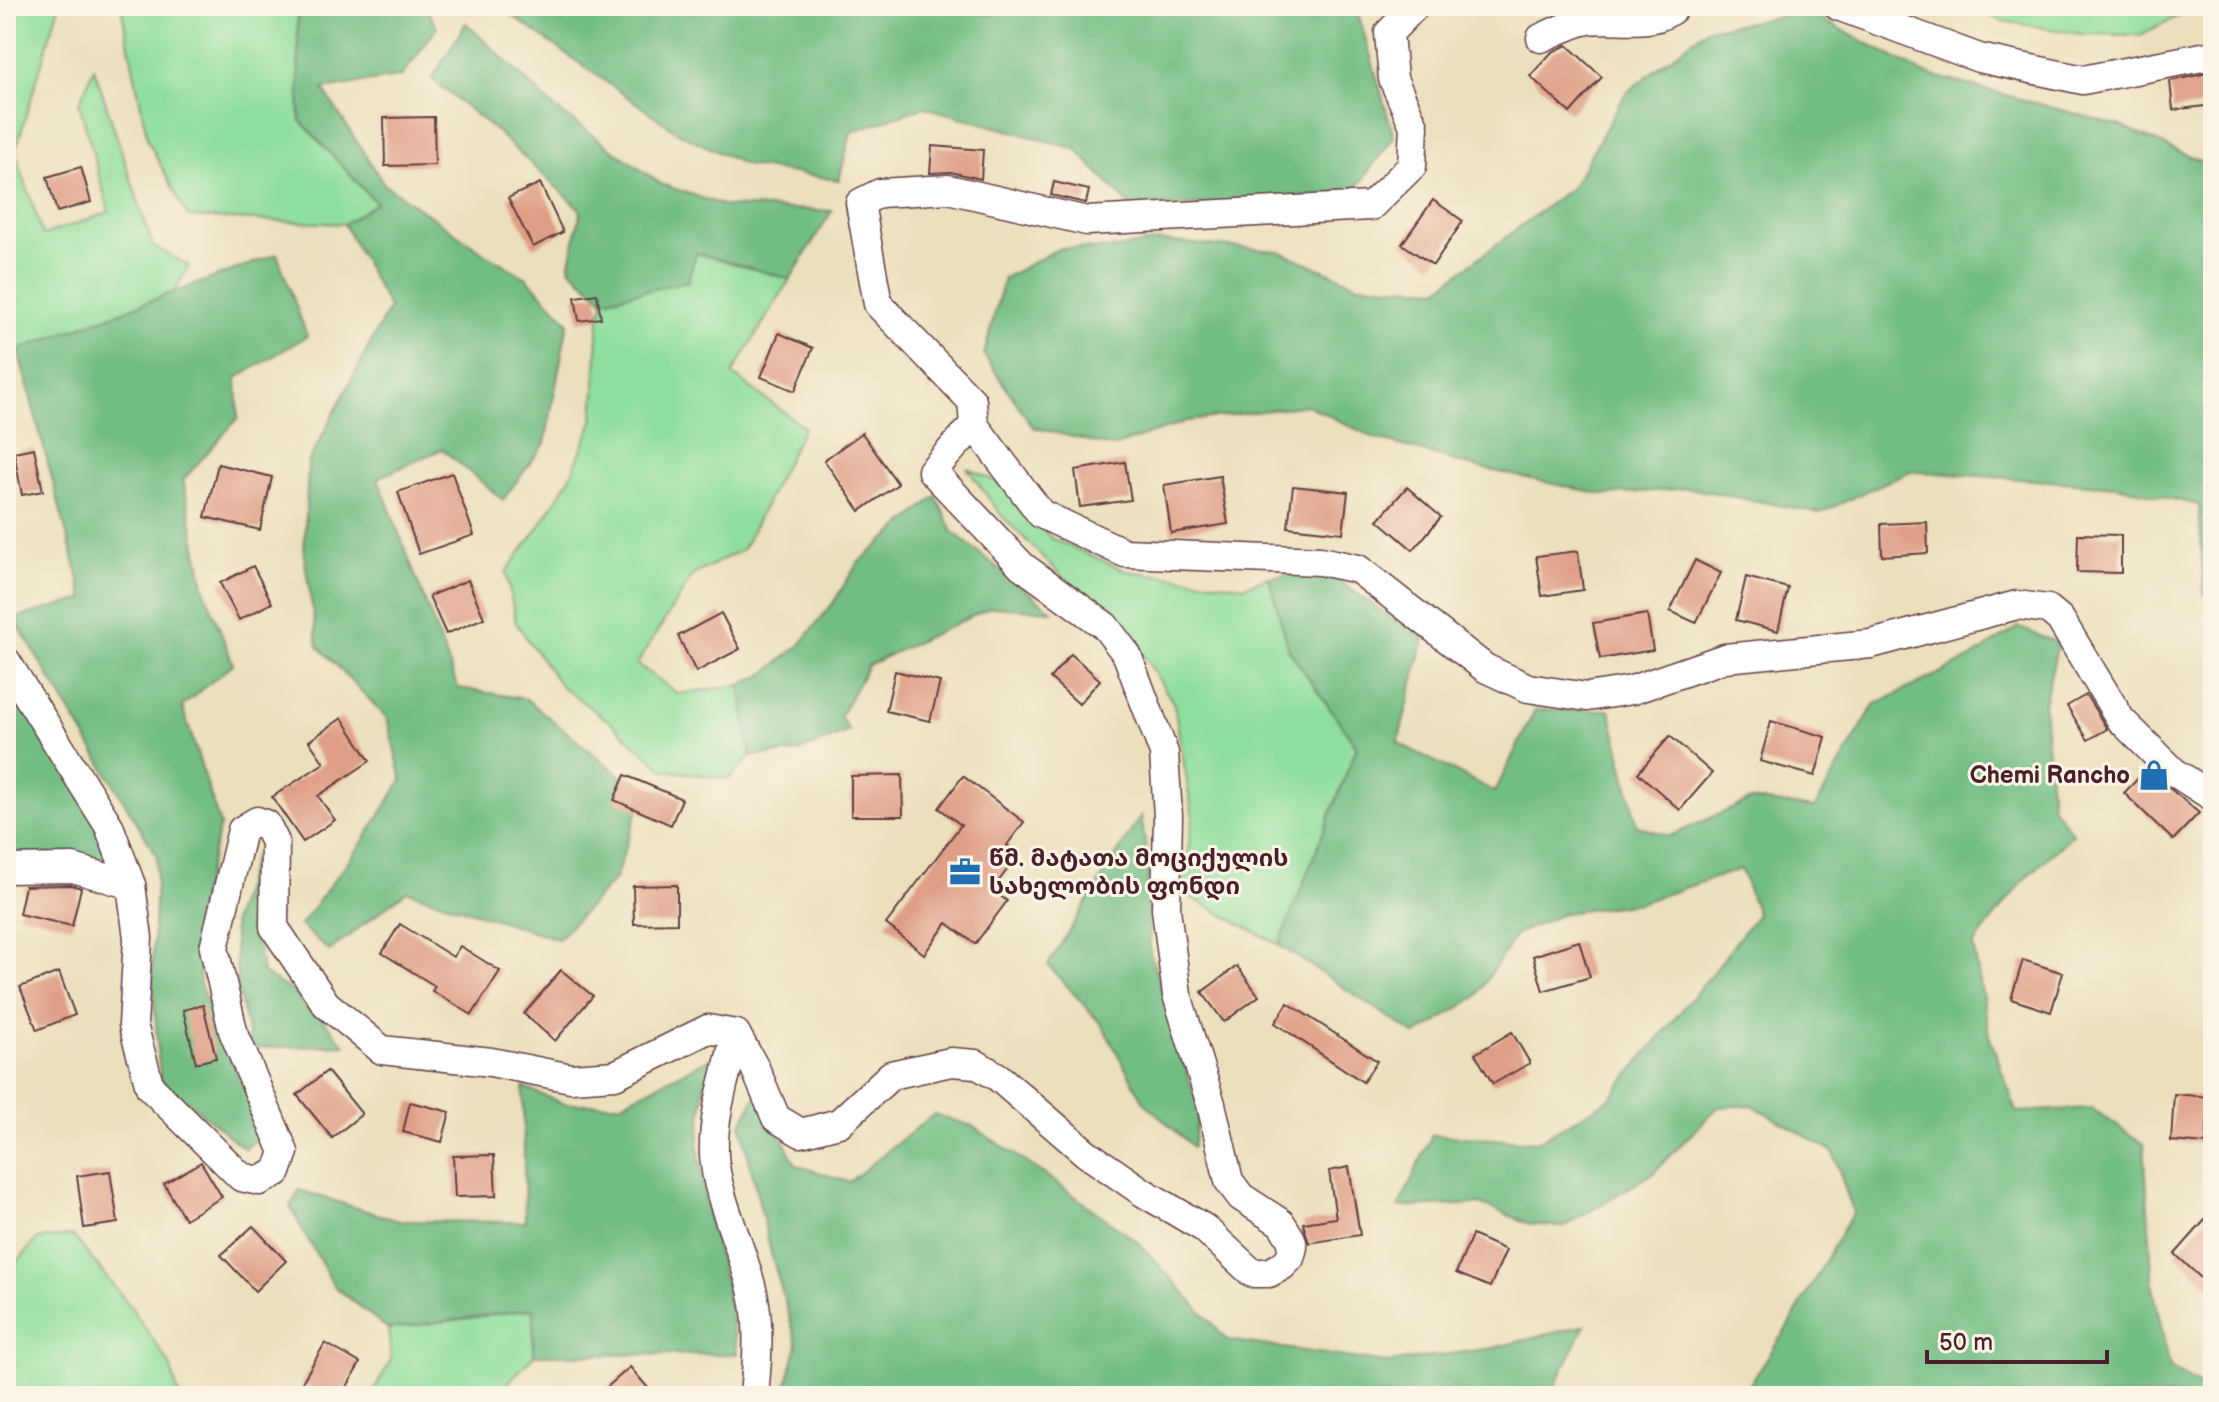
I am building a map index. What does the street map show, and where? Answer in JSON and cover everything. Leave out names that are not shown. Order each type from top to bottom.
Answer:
[{"type":"street","points":[[1415,6],[1389,33],[1393,79],[1414,126],[1412,166],[1371,206],[1087,221],[948,189],[880,193],[860,203],[878,304],[972,401],[974,425],[1041,514],[1125,553],[1320,561],[1358,569],[1485,668],[1528,688],[1587,697],[1632,690],[1725,658],[1871,644],[2017,605],[2048,609],[2060,619],[2121,720],[2174,772],[2213,797]]},
{"type":"street","points":[[1541,38],[1581,21],[1601,18],[1653,19],[1676,6]]},
{"type":"street","points":[[1838,6],[1979,58],[2083,80],[2213,55]]},
{"type":"street","points":[[736,1034],[755,1068],[776,1118],[801,1133],[839,1123],[891,1075],[951,1062],[976,1064],[998,1077],[1086,1153],[1144,1193],[1204,1228],[1252,1273],[1269,1273],[1290,1258],[1293,1247],[1286,1229],[1241,1197],[1229,1181],[1211,1104],[1177,995],[1166,909],[1168,816],[1164,753],[1127,655],[1105,626],[1022,566],[932,471],[974,425]]},
{"type":"street","points":[[6,661],[109,826],[131,885],[138,938],[133,1025],[150,1087],[241,1177],[260,1181],[277,1172],[284,1152],[233,1031],[214,948],[242,830],[257,821],[266,824],[275,842],[274,927],[326,1004],[382,1050],[491,1062],[571,1078],[615,1075],[708,1029],[736,1034]]},
{"type":"street","points":[[6,869],[73,868],[131,885]]},
{"type":"street","points":[[736,1034],[718,1111],[714,1156],[726,1208],[754,1298],[758,1359],[754,1396]]},
{"type":"green space","points":[[6,6],[59,6],[15,152],[43,235],[109,212],[79,103],[94,68],[153,246],[189,266],[174,292],[18,350],[6,312]]},
{"type":"green space","points":[[121,6],[297,6],[300,120],[376,203],[344,224],[188,217],[148,141]]},
{"type":"green space","points":[[297,6],[425,6],[437,28],[402,76],[323,89],[384,184],[487,255],[527,278],[568,322],[545,443],[503,500],[442,449],[378,478],[458,688],[526,699],[643,794],[615,879],[558,939],[407,891],[329,951],[300,925],[362,843],[402,780],[387,718],[318,646],[304,555],[308,463],[389,308],[344,224],[376,203],[300,120]]},
{"type":"green space","points":[[516,6],[951,6],[991,15],[997,6],[1356,6],[1394,137],[1353,192],[1225,204],[1131,207],[1076,149],[924,107],[851,132],[839,180],[745,165],[677,132],[510,14]]},
{"type":"green space","points":[[1966,6],[2162,6],[2179,16],[2140,35],[2081,34],[2003,21]]},
{"type":"green space","points":[[1808,12],[1923,73],[2121,126],[2213,167],[2213,596],[2204,594],[2199,505],[2117,486],[1910,471],[1820,513],[1688,488],[1605,495],[1476,467],[1375,438],[1307,405],[1187,421],[1113,447],[1033,427],[984,355],[1004,278],[1060,248],[1110,249],[1160,241],[1279,251],[1358,285],[1438,289],[1572,187],[1626,93],[1707,29]]},
{"type":"green space","points":[[466,23],[556,109],[661,184],[725,206],[832,211],[790,279],[696,253],[688,281],[604,300],[569,268],[581,210],[498,133],[432,79]]},
{"type":"green space","points":[[696,253],[790,279],[732,374],[804,427],[743,549],[693,575],[637,664],[678,694],[740,685],[751,756],[729,779],[664,770],[610,722],[561,686],[516,623],[506,572],[570,478],[593,421],[599,319],[604,300],[687,281]]},
{"type":"green space","points":[[277,254],[307,336],[237,378],[238,418],[183,480],[205,591],[233,664],[182,706],[220,825],[197,913],[200,985],[263,1133],[245,1149],[160,1079],[152,972],[157,856],[14,618],[84,599],[18,350]]},
{"type":"green space","points":[[967,468],[1003,485],[1052,539],[1127,571],[1244,586],[1269,577],[1289,650],[1357,747],[1279,945],[1181,892],[1193,818],[1174,704],[1115,609],[1064,578],[1001,515]]},
{"type":"green space","points":[[936,496],[953,532],[1052,611],[991,607],[868,665],[840,717],[849,731],[798,752],[751,756],[740,685],[763,675],[799,646],[833,603],[858,563]]},
{"type":"green space","points":[[1324,571],[1404,626],[1425,635],[1398,743],[1495,792],[1535,710],[1610,710],[1637,826],[1670,836],[1751,800],[1815,808],[1874,705],[1969,659],[2018,627],[2058,643],[2044,704],[2052,806],[2073,834],[2022,882],[1973,945],[1991,1041],[2017,1112],[2091,1108],[2144,1144],[2153,1288],[2170,1368],[2213,1392],[2213,1396],[1742,1396],[1789,1325],[1853,1212],[1833,1152],[1752,1105],[1718,1107],[1652,1174],[1563,1227],[1531,1224],[1480,1204],[1399,1207],[1432,1135],[1537,1142],[1608,1100],[1757,914],[1741,869],[1639,903],[1564,913],[1516,934],[1476,997],[1416,1035],[1279,945],[1357,747],[1289,650],[1269,577]]},
{"type":"green space","points":[[6,665],[116,857],[6,854]]},
{"type":"green space","points":[[1141,815],[1147,856],[1150,953],[1199,1111],[1193,1147],[1144,1102],[1102,1025],[1048,965]]},
{"type":"green space","points":[[254,857],[260,871],[252,908],[263,973],[306,1000],[345,1045],[252,1048],[238,992],[233,921]]},
{"type":"green space","points":[[719,1054],[705,1083],[698,1146],[708,1218],[726,1285],[737,1354],[534,1355],[533,1309],[388,1329],[334,1286],[290,1207],[299,1190],[399,1221],[525,1222],[523,1087],[565,1104],[620,1104]]},
{"type":"green space","points":[[758,1092],[796,1165],[849,1182],[934,1114],[972,1126],[1139,1243],[1227,1340],[1387,1363],[1493,1348],[1585,1325],[1550,1396],[784,1396],[797,1344],[771,1253],[741,1125]]},
{"type":"green space","points":[[73,1236],[131,1307],[170,1365],[179,1396],[6,1396],[6,1275],[37,1239]]},
{"type":"green space","points":[[533,1309],[534,1355],[496,1396],[371,1396],[391,1360],[388,1329]]},
{"type":"building","points":[[1567,45],[1602,77],[1570,113],[1530,76],[1552,52]]},
{"type":"building","points":[[2212,72],[2213,105],[2173,110],[2170,81]]},
{"type":"building","points":[[434,117],[435,165],[385,166],[384,118]]},
{"type":"building","points":[[932,146],[983,150],[981,179],[951,172],[930,173]]},
{"type":"building","points":[[81,167],[91,202],[57,212],[47,177]]},
{"type":"building","points":[[1054,182],[1089,190],[1086,203],[1051,195]]},
{"type":"building","points":[[540,183],[563,232],[533,247],[508,198]]},
{"type":"building","points":[[1433,200],[1463,221],[1433,265],[1402,244]]},
{"type":"building","points":[[597,294],[601,318],[579,321],[575,297]]},
{"type":"building","points":[[779,333],[813,348],[795,391],[761,377]]},
{"type":"building","points":[[862,433],[898,484],[860,511],[824,460]]},
{"type":"building","points":[[34,448],[43,491],[22,495],[14,452]]},
{"type":"building","points":[[1125,462],[1131,500],[1080,507],[1075,470]]},
{"type":"building","points":[[218,464],[272,477],[260,530],[205,517]]},
{"type":"building","points":[[452,473],[474,535],[419,554],[398,492]]},
{"type":"building","points":[[1220,476],[1228,524],[1171,533],[1164,485]]},
{"type":"building","points":[[1293,486],[1348,492],[1343,533],[1288,527]]},
{"type":"building","points":[[1407,487],[1441,517],[1413,550],[1378,520]]},
{"type":"building","points":[[1927,522],[1928,553],[1882,556],[1881,524]]},
{"type":"building","points":[[2078,534],[2121,535],[2121,573],[2077,572]]},
{"type":"building","points":[[1578,551],[1583,590],[1542,596],[1536,556]]},
{"type":"building","points":[[1695,560],[1721,573],[1696,623],[1670,611]]},
{"type":"building","points":[[253,566],[272,603],[239,620],[220,583]]},
{"type":"building","points":[[1746,577],[1788,588],[1778,631],[1736,620]]},
{"type":"building","points":[[468,580],[484,618],[446,634],[429,596]]},
{"type":"building","points":[[721,613],[740,649],[696,672],[678,636]]},
{"type":"building","points":[[1647,614],[1653,650],[1600,659],[1593,623]]},
{"type":"building","points":[[1071,654],[1100,680],[1079,704],[1050,678]]},
{"type":"building","points":[[895,671],[940,682],[930,721],[886,711]]},
{"type":"building","points":[[2086,695],[2107,729],[2088,740],[2067,706]]},
{"type":"building","points":[[342,718],[370,761],[318,796],[335,820],[303,842],[272,797],[324,763],[309,741]]},
{"type":"building","points":[[1771,721],[1826,737],[1815,776],[1760,761]]},
{"type":"building","points":[[1670,736],[1712,773],[1680,810],[1638,773]]},
{"type":"building","points":[[2147,769],[2199,813],[2173,840],[2124,793]]},
{"type":"building","points":[[625,775],[682,799],[671,825],[614,800]]},
{"type":"building","points":[[902,775],[903,816],[851,816],[851,776]]},
{"type":"building","name":"წმ. მატათა მოციქულის სახელობის ფონდი","points":[[963,776],[1024,822],[1007,845],[1019,854],[992,890],[1007,901],[975,944],[947,923],[924,954],[886,924],[961,825],[939,808]]},
{"type":"building","points":[[71,885],[81,888],[72,926],[19,914],[25,886]]},
{"type":"building","points":[[677,885],[677,923],[634,924],[633,886]]},
{"type":"building","points":[[400,924],[453,957],[460,946],[500,971],[472,1015],[432,991],[435,986],[382,953]]},
{"type":"building","points":[[1579,941],[1590,977],[1543,991],[1533,956]]},
{"type":"building","points":[[2023,960],[2063,973],[2051,1012],[2011,999]]},
{"type":"building","points":[[1237,966],[1259,996],[1224,1022],[1202,992]]},
{"type":"building","points":[[561,970],[593,996],[555,1041],[524,1014]]},
{"type":"building","points":[[59,972],[75,1015],[37,1030],[20,987]]},
{"type":"building","points":[[1288,1003],[1377,1061],[1363,1082],[1275,1023]]},
{"type":"building","points":[[203,1005],[216,1058],[196,1063],[183,1010]]},
{"type":"building","points":[[1512,1032],[1530,1063],[1493,1084],[1475,1054]]},
{"type":"building","points":[[327,1071],[362,1114],[332,1138],[297,1095]]},
{"type":"building","points":[[2174,1094],[2209,1097],[2206,1144],[2171,1141]]},
{"type":"building","points":[[410,1102],[450,1112],[442,1142],[403,1132]]},
{"type":"building","points":[[494,1155],[496,1196],[455,1197],[453,1156]]},
{"type":"building","points":[[201,1162],[222,1197],[185,1219],[164,1184]]},
{"type":"building","points":[[1349,1167],[1360,1235],[1309,1243],[1303,1223],[1336,1218],[1329,1171]]},
{"type":"building","points":[[110,1171],[118,1223],[84,1228],[77,1176]]},
{"type":"building","points":[[2213,1211],[2213,1289],[2175,1254]]},
{"type":"building","points":[[253,1226],[286,1261],[255,1291],[221,1255]]},
{"type":"building","points":[[1472,1235],[1506,1250],[1490,1287],[1456,1273]]},
{"type":"building","points":[[325,1343],[360,1363],[342,1396],[322,1396],[301,1384]]},
{"type":"building","points":[[630,1367],[655,1396],[597,1396]]},
{"type":"place","name":"Chemi Rancho","points":[[2154,775]]},
{"type":"place","name":"წმ. მატათა მოციქულის სახელობის ფონდი","points":[[965,872]]}]
